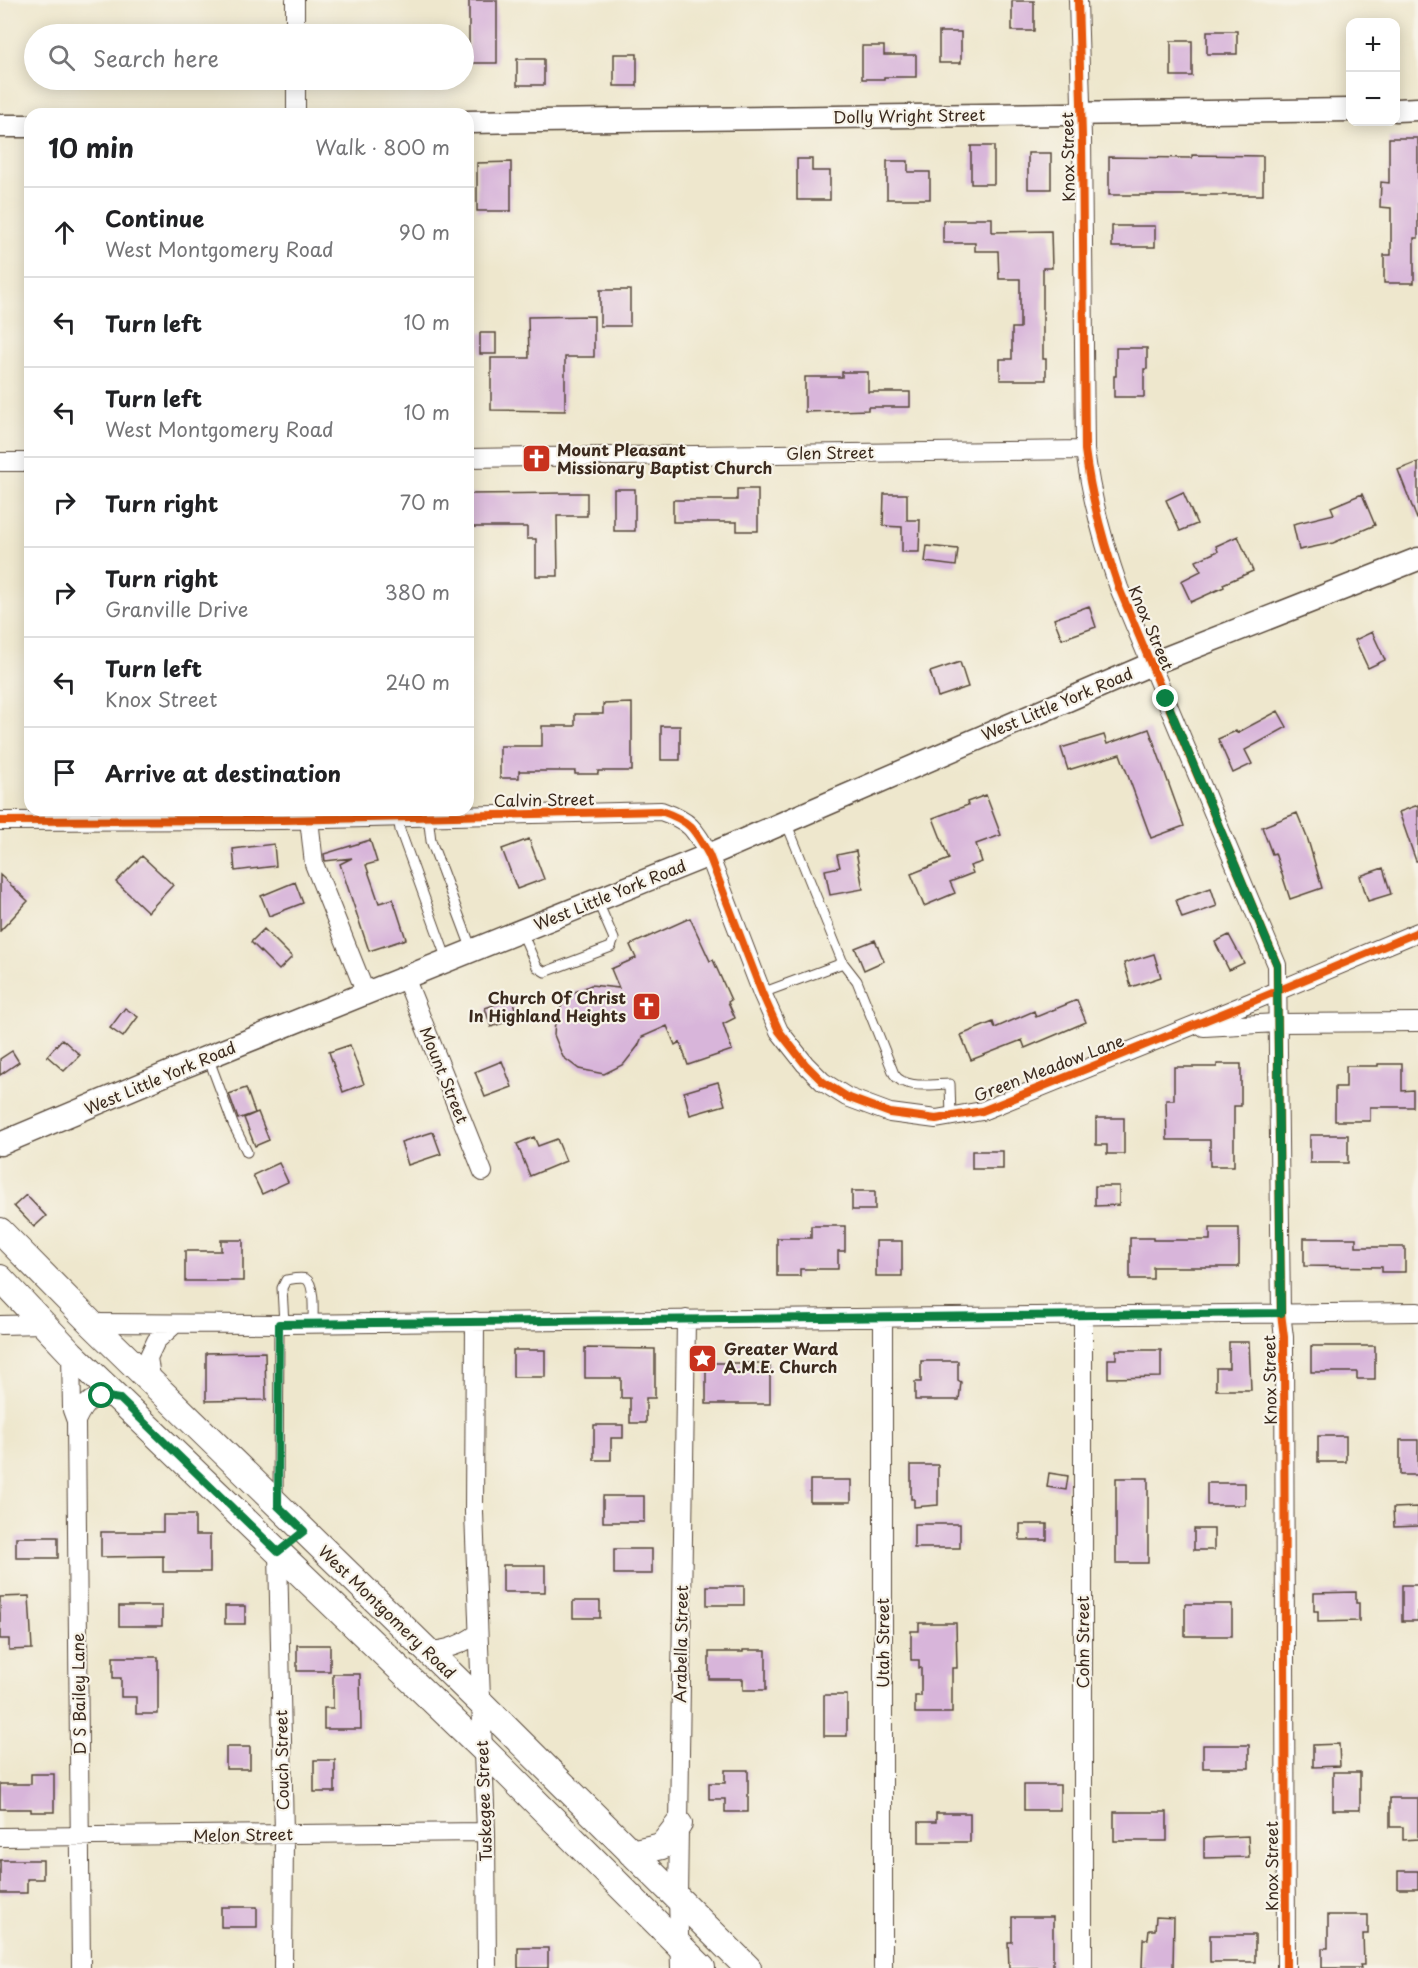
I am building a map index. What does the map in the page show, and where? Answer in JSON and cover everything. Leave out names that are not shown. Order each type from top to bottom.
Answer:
[{"type":"main road","name":"West Montgomery Road","points":[[0,1231],[748,1968]]},
{"type":"main road","name":"West Montgomery Road","points":[[7,1285],[71,1353],[482,1748],[680,1957],[702,1968]]},
{"type":"main road","points":[[278,1552],[304,1531]]},
{"type":"main road","points":[[631,1853],[662,1846],[679,1824]]},
{"type":"street","points":[[295,0],[296,24]]},
{"type":"street","name":"Knox Street","points":[[1078,0],[1084,450],[1088,478],[1104,547],[1131,619],[1277,965],[1281,1313],[1284,1349],[1286,1968]]},
{"type":"street","points":[[296,90],[296,108]]},
{"type":"street","name":"Dolly Wright Street","points":[[474,122],[1346,110]]},
{"type":"street","points":[[1400,110],[1418,110]]},
{"type":"street","points":[[0,126],[24,126]]},
{"type":"street","name":"Glen Street","points":[[474,458],[1084,450]]},
{"type":"street","points":[[0,462],[24,462]]},
{"type":"street","name":"West Little York Road","points":[[0,1144],[208,1057],[709,855],[1151,664],[1418,559]]},
{"type":"street","name":"Calvin Street","points":[[474,815],[661,811],[682,819],[697,833],[709,855]]},
{"type":"street","name":"Calvin Street","points":[[0,821],[220,816]]},
{"type":"street","points":[[308,816],[314,864],[366,994]]},
{"type":"street","name":"Calvin Street","points":[[368,816],[428,816]]},
{"type":"street","name":"Green Meadow Lane","points":[[709,855],[779,1031],[805,1064],[823,1082],[847,1097],[890,1113],[936,1119],[982,1111],[1418,932]]},
{"type":"street","name":"Mount Street","points":[[405,977],[483,1172]]},
{"type":"street","points":[[1186,1028],[1277,1023],[1418,1022]]},
{"type":"street","points":[[0,1320],[6,1318],[13,1309],[7,1285]]},
{"type":"street","points":[[91,1323],[282,1324],[1418,1312]]},
{"type":"street","name":"Cohn Street","points":[[1083,1316],[1083,1968]]},
{"type":"street","name":"Utah Street","points":[[883,1318],[883,1968]]},
{"type":"street","name":"Arabella Street","points":[[680,1957],[678,1899],[686,1319]]},
{"type":"street","name":"Tuskegee Street","points":[[475,1321],[474,1512],[486,1832],[487,1968]]},
{"type":"street","points":[[0,1325],[45,1324]]},
{"type":"street","points":[[152,1383],[148,1358],[156,1341],[175,1324]]},
{"type":"street","name":"D S Bailey Lane","points":[[71,1353],[72,1410],[76,1421],[81,1968]]},
{"type":"street","points":[[76,1421],[82,1408],[93,1398],[102,1396],[120,1399]]},
{"type":"street","name":"Couch Street","points":[[278,1552],[284,1834],[283,1968]]},
{"type":"street","points":[[427,1651],[443,1650],[464,1644],[478,1633]]},
{"type":"street","name":"Melon Street","points":[[0,1837],[486,1832]]},
{"type":"lane","points":[[428,816],[431,841],[472,950]]},
{"type":"lane","points":[[398,817],[410,861],[447,960]]},
{"type":"lane","points":[[786,822],[843,963],[857,981],[894,1074],[899,1081],[907,1084],[950,1084],[951,1117]]},
{"type":"lane","points":[[521,930],[537,967],[545,972],[611,947],[614,939],[597,900]]},
{"type":"lane","points":[[762,993],[843,963]]},
{"type":"lane","points":[[208,1057],[233,1124],[247,1152]]},
{"type":"lane","points":[[278,1506],[282,1288],[286,1280],[303,1278],[309,1281],[312,1288],[313,1323]]},
{"type":"building","points":[[469,0],[497,0],[497,63],[474,63],[474,24],[469,24]]},
{"type":"building","points":[[1012,1],[1034,1],[1034,31],[1012,31]]},
{"type":"building","points":[[1207,31],[1237,31],[1237,54],[1207,54]]},
{"type":"building","points":[[939,32],[961,32],[961,63],[939,63]]},
{"type":"building","points":[[1171,41],[1192,41],[1192,76],[1171,76]]},
{"type":"building","points":[[862,46],[884,46],[884,55],[916,55],[916,77],[862,79]]},
{"type":"building","points":[[614,54],[637,54],[637,86],[614,86]]},
{"type":"building","points":[[517,59],[544,59],[544,85],[517,85]]},
{"type":"building","points":[[1389,138],[1418,138],[1418,238],[1414,238],[1414,283],[1384,283],[1384,255],[1391,255],[1391,208],[1380,207],[1381,182],[1389,183]]},
{"type":"building","points":[[971,146],[994,146],[994,184],[971,184]]},
{"type":"building","points":[[1028,153],[1051,153],[1051,189],[1028,189]]},
{"type":"building","points":[[1192,155],[1263,156],[1263,195],[1109,195],[1109,157],[1192,158]]},
{"type":"building","points":[[797,159],[812,159],[812,171],[830,171],[830,200],[797,200]]},
{"type":"building","points":[[887,161],[908,161],[908,172],[930,172],[930,199],[887,199]]},
{"type":"building","points":[[511,162],[511,211],[477,211],[477,163]]},
{"type":"building","points":[[975,218],[992,218],[992,232],[1051,231],[1052,268],[1043,268],[1043,359],[1046,359],[1046,380],[1000,380],[1000,359],[1012,359],[1012,328],[1020,328],[1020,279],[999,279],[998,251],[975,251],[975,243],[943,243],[943,220],[975,220]]},
{"type":"building","points":[[1112,226],[1155,226],[1155,247],[1112,247]]},
{"type":"building","points":[[600,290],[630,290],[630,326],[600,326]]},
{"type":"building","points":[[594,316],[594,357],[565,357],[565,411],[491,410],[491,358],[529,358],[528,317]]},
{"type":"building","points":[[480,333],[496,333],[496,354],[480,354]]},
{"type":"building","points":[[1116,348],[1147,348],[1144,397],[1114,397]]},
{"type":"building","points":[[842,372],[868,372],[868,392],[910,392],[910,407],[868,407],[868,410],[805,412],[805,377],[842,377]]},
{"type":"building","points":[[1418,462],[1418,519],[1417,519],[1398,470]]},
{"type":"building","points":[[614,489],[635,489],[635,531],[614,531]]},
{"type":"building","points":[[737,489],[758,489],[758,531],[737,531],[737,522],[673,522],[673,500],[737,500]]},
{"type":"building","points":[[1183,492],[1197,524],[1180,531],[1166,500]]},
{"type":"building","points":[[587,493],[587,516],[557,516],[558,576],[536,576],[536,539],[527,539],[527,527],[474,527],[474,494]]},
{"type":"building","points":[[884,494],[907,494],[907,520],[920,520],[919,552],[902,552],[902,527],[883,526]]},
{"type":"building","points":[[1362,494],[1375,525],[1333,543],[1299,550],[1293,524],[1334,514],[1331,507]]},
{"type":"building","points":[[1238,536],[1253,571],[1191,602],[1181,581],[1201,571],[1196,561],[1218,551],[1216,546]]},
{"type":"building","points":[[927,546],[958,549],[956,566],[925,562]]},
{"type":"building","points":[[1089,606],[1096,627],[1062,639],[1054,619]]},
{"type":"building","points":[[1372,632],[1385,660],[1368,668],[1355,640]]},
{"type":"building","points":[[960,662],[968,687],[938,697],[930,672]]},
{"type":"building","points":[[632,703],[632,771],[575,774],[575,771],[519,771],[519,778],[500,778],[500,746],[542,746],[542,726],[575,726],[575,714],[603,714],[603,704]]},
{"type":"building","points":[[1278,711],[1287,727],[1245,750],[1252,764],[1233,773],[1218,739],[1236,731],[1237,733]]},
{"type":"building","points":[[661,726],[680,726],[680,760],[661,760]]},
{"type":"building","points":[[1149,729],[1184,826],[1151,838],[1120,754],[1068,770],[1061,748],[1104,735],[1107,744]]},
{"type":"building","points":[[986,795],[1001,835],[976,844],[982,862],[970,866],[973,873],[950,882],[955,893],[924,906],[911,874],[949,859],[933,818],[968,805],[967,802]]},
{"type":"building","points":[[1418,805],[1418,861],[1416,861],[1399,812]]},
{"type":"building","points":[[1297,813],[1308,840],[1322,888],[1290,899],[1275,853],[1272,854],[1262,827]]},
{"type":"building","points":[[529,839],[544,879],[517,889],[502,849]]},
{"type":"building","points":[[370,840],[377,862],[366,865],[379,903],[393,899],[406,939],[369,951],[340,864],[352,858],[325,861],[324,854]]},
{"type":"building","points":[[274,844],[276,866],[235,871],[233,849]]},
{"type":"building","points":[[856,851],[863,889],[830,895],[825,870],[840,867],[837,855]]},
{"type":"building","points":[[142,856],[173,885],[148,912],[116,882]]},
{"type":"building","points":[[1383,868],[1391,894],[1368,901],[1360,876]]},
{"type":"building","points":[[0,875],[28,901],[0,931]]},
{"type":"building","points":[[295,882],[303,903],[269,916],[261,896]]},
{"type":"building","points":[[1211,888],[1217,906],[1182,918],[1176,900]]},
{"type":"building","points":[[690,918],[731,1000],[728,1002],[735,1018],[723,1024],[732,1050],[688,1065],[680,1042],[675,1045],[667,1026],[642,1037],[624,1064],[604,1074],[579,1069],[563,1057],[554,1035],[555,1021],[551,1021],[570,994],[591,985],[619,988],[611,969],[636,958],[630,945]]},
{"type":"building","points":[[264,929],[292,957],[279,970],[251,942]]},
{"type":"building","points":[[1229,935],[1244,963],[1229,970],[1215,942]]},
{"type":"building","points":[[875,940],[884,961],[864,970],[855,948]]},
{"type":"building","points":[[1154,954],[1161,977],[1131,987],[1124,963]]},
{"type":"building","points":[[512,999],[518,1018],[491,1027],[485,1008]]},
{"type":"building","points":[[1077,1000],[1086,1022],[1025,1048],[1022,1040],[971,1060],[961,1035],[993,1022],[995,1028],[1034,1011],[1036,1017]]},
{"type":"building","points":[[125,1008],[138,1017],[123,1037],[110,1028]]},
{"type":"building","points":[[62,1039],[80,1055],[64,1071],[47,1056]]},
{"type":"building","points":[[350,1045],[364,1084],[343,1092],[329,1052]]},
{"type":"building","points":[[12,1051],[19,1062],[0,1075],[0,1059]]},
{"type":"building","points":[[502,1061],[512,1087],[485,1097],[475,1072]]},
{"type":"building","points":[[1217,1064],[1241,1064],[1241,1106],[1234,1106],[1234,1166],[1210,1166],[1210,1140],[1167,1140],[1166,1100],[1174,1100],[1174,1067],[1217,1067]]},
{"type":"building","points":[[1378,1064],[1402,1064],[1402,1091],[1413,1090],[1413,1107],[1370,1107],[1370,1121],[1335,1121],[1335,1087],[1346,1087],[1346,1066],[1378,1066]]},
{"type":"building","points":[[718,1082],[725,1105],[690,1115],[684,1092]]},
{"type":"building","points":[[246,1088],[255,1113],[238,1119],[229,1094]]},
{"type":"building","points":[[258,1112],[269,1140],[255,1146],[244,1118]]},
{"type":"building","points":[[1096,1118],[1124,1118],[1124,1154],[1107,1154],[1107,1145],[1096,1145]]},
{"type":"building","points":[[433,1132],[441,1154],[408,1165],[401,1142]]},
{"type":"building","points":[[1310,1135],[1348,1135],[1348,1163],[1310,1163]]},
{"type":"building","points":[[534,1137],[538,1146],[557,1139],[566,1161],[530,1176],[517,1144]]},
{"type":"building","points":[[972,1151],[1003,1151],[1003,1169],[972,1169]]},
{"type":"building","points":[[279,1163],[288,1182],[262,1194],[253,1175]]},
{"type":"building","points":[[1095,1186],[1119,1186],[1119,1205],[1095,1206]]},
{"type":"building","points":[[852,1191],[875,1191],[875,1210],[852,1210]]},
{"type":"building","points":[[26,1195],[46,1216],[34,1227],[14,1206]]},
{"type":"building","points":[[811,1226],[845,1226],[845,1251],[838,1251],[838,1269],[800,1269],[800,1276],[777,1276],[777,1238],[811,1238]]},
{"type":"building","points":[[1210,1228],[1239,1228],[1239,1267],[1153,1267],[1153,1279],[1130,1279],[1130,1238],[1210,1240]]},
{"type":"building","points":[[1304,1238],[1356,1238],[1356,1247],[1405,1247],[1405,1272],[1382,1272],[1382,1267],[1304,1266]]},
{"type":"building","points":[[221,1240],[243,1240],[243,1281],[185,1281],[185,1251],[221,1251]]},
{"type":"building","points":[[876,1241],[902,1241],[902,1276],[876,1276]]},
{"type":"building","points":[[1229,1342],[1249,1342],[1251,1390],[1216,1390],[1216,1368],[1229,1368]]},
{"type":"building","points":[[1311,1346],[1375,1346],[1375,1379],[1357,1379],[1357,1372],[1311,1372]]},
{"type":"building","points":[[585,1348],[655,1349],[655,1398],[646,1398],[646,1423],[630,1423],[630,1398],[621,1398],[621,1378],[585,1378]]},
{"type":"building","points":[[513,1350],[545,1350],[545,1377],[513,1377]]},
{"type":"building","points":[[1116,1350],[1161,1350],[1161,1377],[1108,1378],[1108,1359],[1116,1359]]},
{"type":"building","points":[[265,1352],[266,1400],[206,1401],[206,1353]]},
{"type":"building","points":[[921,1361],[958,1361],[958,1380],[961,1382],[959,1400],[915,1400],[915,1382],[921,1382]]},
{"type":"building","points":[[706,1363],[770,1363],[770,1404],[706,1404]]},
{"type":"building","points":[[594,1425],[623,1425],[623,1438],[611,1438],[611,1460],[594,1460]]},
{"type":"building","points":[[1318,1436],[1346,1436],[1346,1462],[1318,1462]]},
{"type":"building","points":[[1400,1440],[1418,1440],[1418,1475],[1400,1475]]},
{"type":"building","points":[[911,1465],[938,1465],[938,1505],[914,1507],[914,1499],[911,1499]]},
{"type":"building","points":[[1049,1473],[1068,1476],[1066,1490],[1047,1487]]},
{"type":"building","points":[[1116,1478],[1148,1478],[1148,1563],[1116,1563]]},
{"type":"building","points":[[810,1480],[851,1480],[851,1502],[810,1502]]},
{"type":"building","points":[[1207,1483],[1245,1483],[1245,1505],[1207,1505]]},
{"type":"building","points":[[603,1496],[644,1496],[644,1522],[603,1522]]},
{"type":"building","points":[[1418,1507],[1418,1526],[1394,1527],[1393,1508]]},
{"type":"building","points":[[163,1515],[195,1515],[195,1535],[210,1535],[210,1572],[163,1572],[163,1556],[101,1557],[101,1532],[163,1532]]},
{"type":"building","points":[[914,1524],[960,1524],[960,1548],[914,1548]]},
{"type":"building","points":[[1020,1524],[1047,1524],[1047,1540],[1020,1540]]},
{"type":"building","points":[[1194,1529],[1214,1529],[1214,1550],[1194,1550]]},
{"type":"building","points":[[16,1537],[58,1537],[58,1558],[16,1558]]},
{"type":"building","points":[[614,1549],[652,1549],[652,1574],[614,1574]]},
{"type":"building","points":[[503,1565],[545,1565],[545,1592],[503,1592]]},
{"type":"building","points":[[1402,1585],[1418,1585],[1418,1621],[1402,1621]]},
{"type":"building","points":[[707,1586],[744,1586],[744,1605],[707,1605]]},
{"type":"building","points":[[1356,1592],[1356,1603],[1359,1603],[1359,1621],[1318,1622],[1318,1611],[1314,1611],[1314,1593]]},
{"type":"building","points":[[29,1596],[32,1649],[9,1650],[9,1639],[0,1639],[0,1597]]},
{"type":"building","points":[[573,1601],[600,1601],[600,1618],[573,1618]]},
{"type":"building","points":[[1185,1604],[1232,1604],[1232,1636],[1185,1636]]},
{"type":"building","points":[[119,1606],[162,1606],[162,1626],[119,1626]]},
{"type":"building","points":[[225,1606],[245,1606],[245,1624],[225,1624]]},
{"type":"building","points":[[919,1623],[956,1623],[957,1668],[952,1668],[952,1713],[915,1713],[915,1696],[921,1696],[921,1668],[919,1668],[919,1660],[911,1660],[911,1631],[919,1631]]},
{"type":"building","points":[[297,1645],[330,1645],[330,1671],[297,1671]]},
{"type":"building","points":[[743,1650],[766,1650],[766,1690],[743,1690],[743,1679],[709,1679],[709,1652],[743,1652]]},
{"type":"building","points":[[113,1657],[158,1657],[158,1714],[136,1714],[136,1697],[121,1697],[121,1678],[113,1678]]},
{"type":"building","points":[[333,1674],[360,1674],[361,1729],[324,1729],[324,1708],[333,1708]]},
{"type":"building","points":[[824,1695],[847,1695],[847,1736],[824,1736]]},
{"type":"building","points":[[1339,1744],[1340,1766],[1313,1767],[1313,1745]]},
{"type":"building","points":[[1203,1745],[1249,1745],[1249,1768],[1203,1768]]},
{"type":"building","points":[[226,1747],[250,1747],[250,1769],[226,1769]]},
{"type":"building","points":[[314,1760],[335,1760],[335,1792],[314,1792]]},
{"type":"building","points":[[725,1770],[748,1770],[748,1812],[725,1812],[725,1799],[709,1799],[709,1783],[725,1783]]},
{"type":"building","points":[[1333,1772],[1360,1772],[1360,1810],[1333,1810]]},
{"type":"building","points":[[31,1774],[54,1774],[54,1812],[0,1809],[0,1784],[31,1784]]},
{"type":"building","points":[[1024,1785],[1060,1785],[1060,1810],[1024,1810]]},
{"type":"building","points":[[1390,1798],[1418,1798],[1418,1839],[1403,1840],[1403,1827],[1390,1827]]},
{"type":"building","points":[[1114,1812],[1167,1812],[1167,1841],[1114,1841]]},
{"type":"building","points":[[936,1813],[970,1813],[970,1842],[919,1842],[919,1822],[936,1822]]},
{"type":"building","points":[[1248,1836],[1249,1857],[1204,1858],[1204,1838]]},
{"type":"building","points":[[0,1860],[43,1860],[43,1879],[27,1879],[27,1893],[0,1893]]},
{"type":"building","points":[[1398,1871],[1418,1871],[1418,1889],[1398,1889]]},
{"type":"building","points":[[221,1907],[257,1907],[257,1927],[221,1927]]},
{"type":"building","points":[[1328,1915],[1368,1915],[1368,1934],[1363,1934],[1364,1965],[1360,1965],[1361,1968],[1322,1968],[1322,1948],[1328,1948]]},
{"type":"building","points":[[1012,1917],[1053,1917],[1053,1968],[1009,1968],[1008,1942],[1012,1942]]},
{"type":"building","points":[[1156,1917],[1174,1918],[1173,1968],[1142,1968],[1143,1939],[1148,1939],[1149,1930],[1155,1930]]},
{"type":"building","points":[[1210,1935],[1255,1935],[1255,1962],[1210,1962]]},
{"type":"building","points":[[518,1948],[548,1948],[548,1968],[518,1968]]},
{"type":"cycle path","points":[[1078,0],[1082,137],[1085,450],[1094,502],[1119,588],[1277,965],[1281,1313],[1284,1337],[1286,1968]]},
{"type":"cycle path","points":[[474,815],[661,811],[679,818],[695,832],[709,855],[779,1031],[805,1064],[823,1082],[847,1097],[890,1113],[936,1119],[982,1111],[1418,932]]},
{"type":"cycle path","points":[[0,821],[283,820],[451,816]]},
{"type":"place","name":"Mount Pleasant Missionary Baptist Church","points":[[536,459]]},
{"type":"place","name":"Church Of Christ In Highland Heights","points":[[647,1007]]},
{"type":"place","name":"Greater Ward A.M.E. Church","points":[[703,1358]]},
{"type":"route","points":[[102,1396],[120,1399],[278,1552],[304,1531],[278,1506],[279,1324],[1281,1313],[1277,965],[1166,699]]}]
